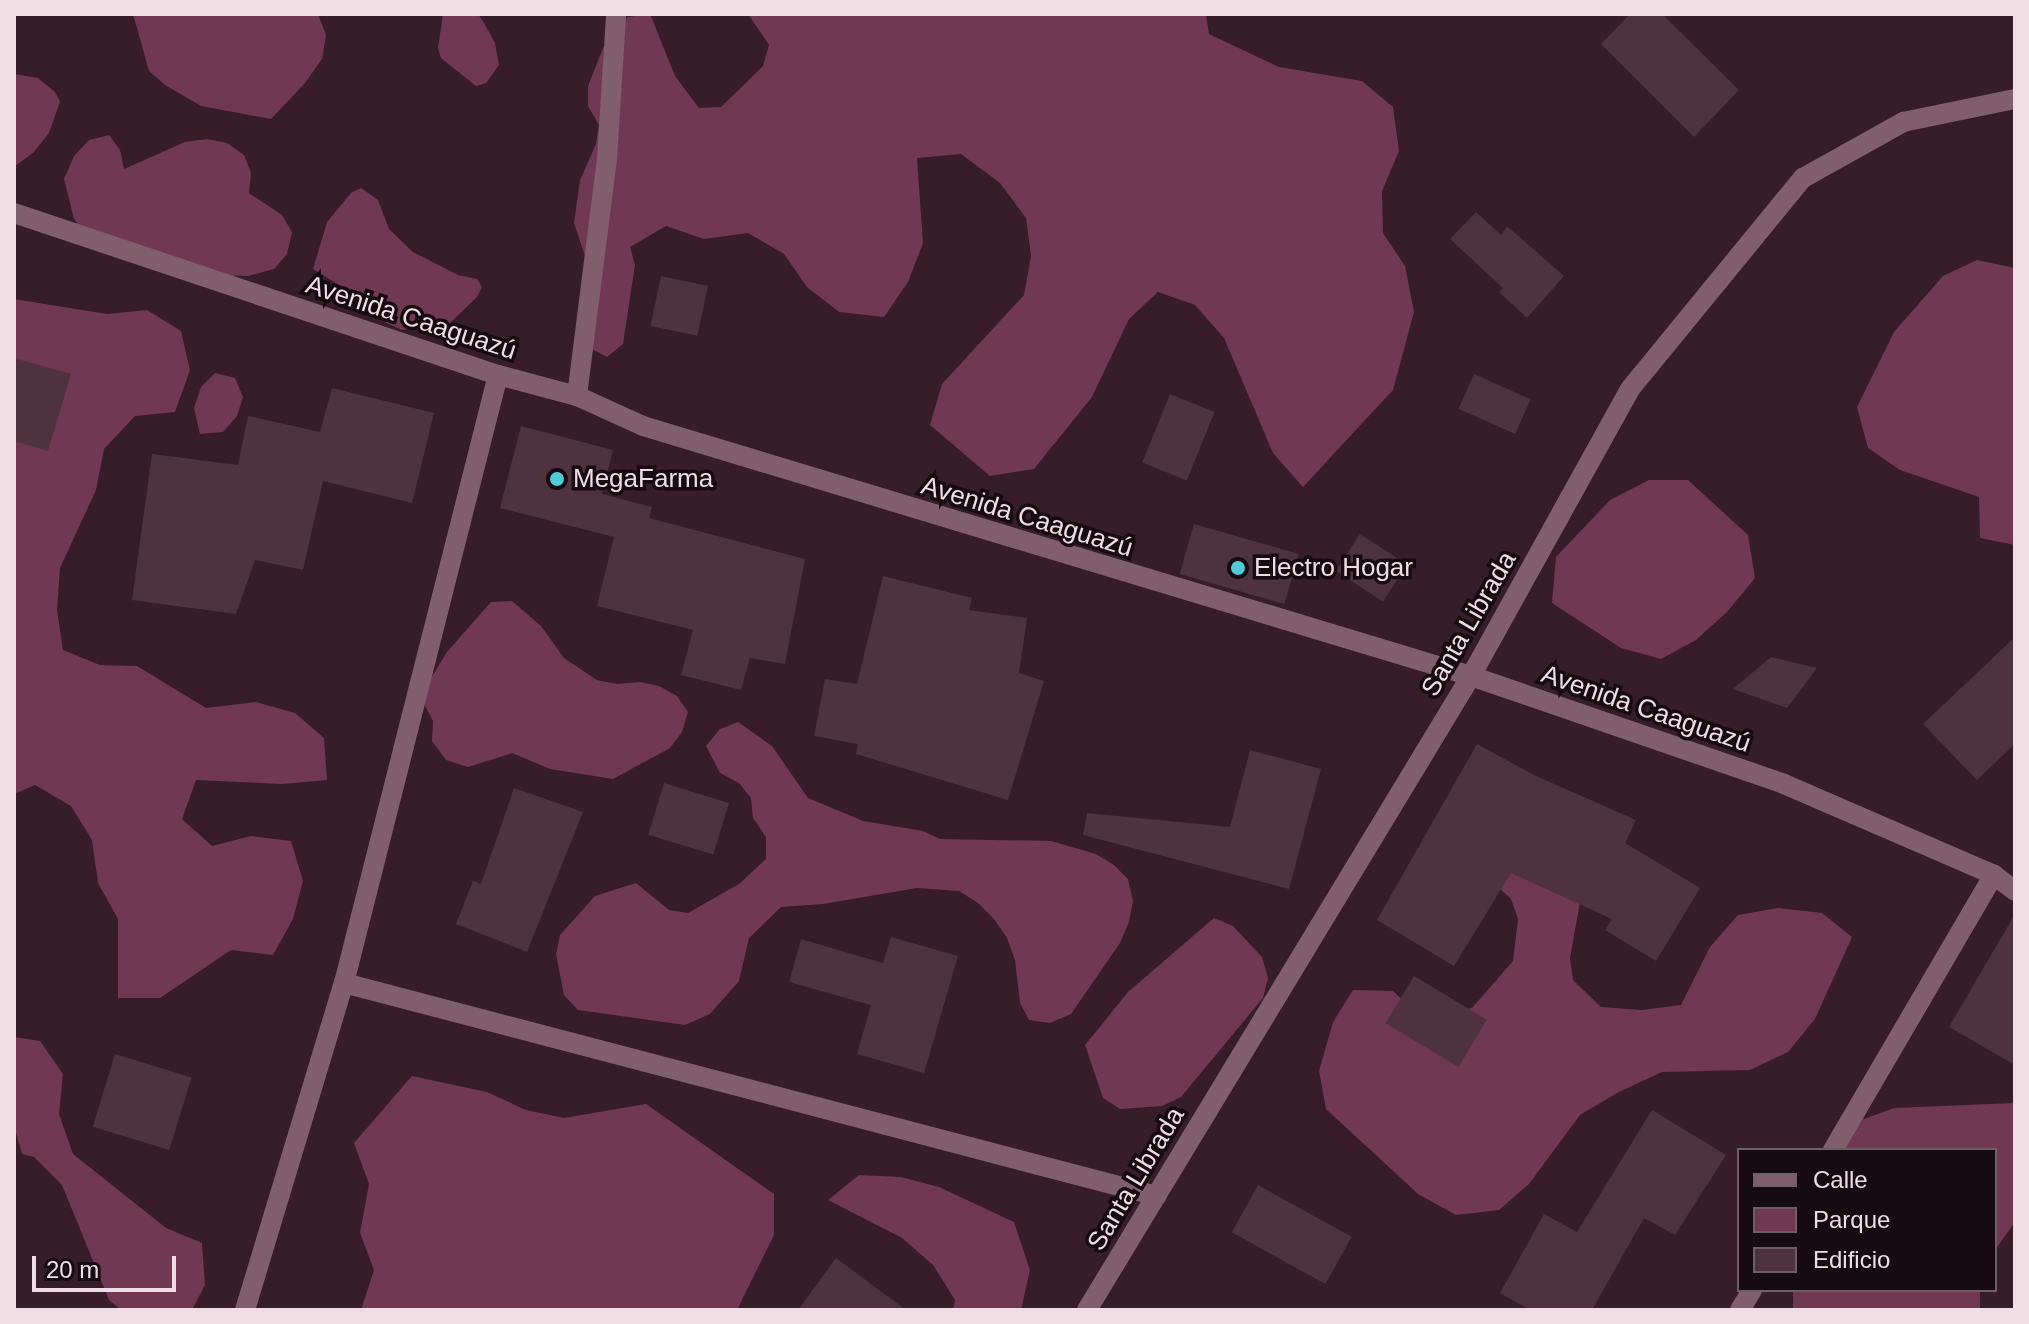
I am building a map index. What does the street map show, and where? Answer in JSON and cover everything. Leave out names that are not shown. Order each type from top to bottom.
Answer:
[{"type":"street","points":[[577,396],[607,159],[616,14]]},
{"type":"street","name":"Santa Librada","points":[[1087,1310],[1471,676],[1630,389],[1803,178],[1903,122],[2015,99]]},
{"type":"street","name":"Avenida Caaguazú","points":[[14,213],[498,375],[577,396],[643,426],[1471,676],[1784,784],[1994,875],[2015,891]]},
{"type":"street","points":[[245,1310],[344,983],[498,375]]},
{"type":"street","points":[[1834,1148],[1994,875]]},
{"type":"street","points":[[344,983],[1157,1196]]},
{"type":"street","points":[[1740,1310],[1751,1292]]},
{"type":"green space","points":[[133,14],[318,14],[326,35],[322,59],[305,83],[271,119],[201,106],[165,85],[149,71]]},
{"type":"green space","points":[[443,14],[478,14],[484,23],[495,43],[499,65],[486,83],[476,86],[441,58],[438,48]]},
{"type":"green space","points":[[650,14],[675,76],[699,108],[721,107],[763,66],[769,45],[748,14],[1206,14],[1209,34],[1279,67],[1362,81],[1393,107],[1399,151],[1382,191],[1383,233],[1405,266],[1414,312],[1393,390],[1303,487],[1273,453],[1224,338],[1195,305],[1158,292],[1129,319],[1092,397],[1034,469],[990,476],[930,425],[942,384],[1024,295],[1031,256],[1026,218],[1000,183],[961,154],[917,158],[923,243],[908,282],[884,317],[839,312],[807,287],[784,254],[748,233],[704,239],[666,226],[630,247],[635,265],[623,344],[607,357],[588,347],[595,286],[574,223],[580,180],[596,144],[599,125],[588,106],[588,86],[603,48],[628,17]]},
{"type":"green space","points":[[14,74],[38,78],[55,92],[60,102],[49,133],[34,152],[14,167]]},
{"type":"green space","points":[[109,135],[120,150],[124,169],[185,142],[207,139],[227,143],[244,155],[251,173],[249,193],[282,215],[292,232],[287,254],[274,269],[248,276],[207,275],[88,238],[74,219],[64,179],[74,156],[89,140]]},
{"type":"green space","points":[[361,188],[378,200],[389,229],[413,252],[458,275],[477,279],[482,287],[477,297],[450,323],[402,330],[382,321],[339,285],[313,269],[327,222],[351,193]]},
{"type":"green space","points":[[1977,260],[2015,268],[2015,545],[1980,538],[1979,497],[1900,470],[1868,448],[1857,407],[1894,332],[1943,276]]},
{"type":"green space","points":[[14,299],[107,314],[147,310],[181,331],[190,370],[175,412],[135,416],[104,449],[96,490],[60,568],[57,610],[63,650],[100,665],[137,666],[206,708],[256,702],[295,713],[324,738],[327,780],[282,784],[196,780],[182,819],[212,846],[251,836],[291,841],[303,881],[293,919],[273,955],[231,950],[160,998],[118,998],[118,919],[98,883],[92,840],[71,806],[35,785],[14,794]]},
{"type":"green space","points":[[215,373],[235,378],[243,397],[237,416],[223,432],[200,434],[194,408],[201,387]]},
{"type":"green space","points":[[1649,480],[1688,480],[1748,535],[1755,578],[1727,612],[1696,640],[1661,659],[1621,648],[1552,603],[1556,557],[1610,500]]},
{"type":"green space","points":[[512,601],[541,626],[564,658],[597,680],[617,684],[640,682],[659,686],[677,696],[688,712],[682,732],[670,748],[613,779],[550,769],[512,753],[468,767],[446,760],[432,741],[433,721],[425,706],[426,686],[447,652],[491,602]]},
{"type":"green space","points":[[738,722],[772,746],[808,798],[863,821],[923,831],[940,839],[1051,841],[1096,854],[1114,865],[1128,879],[1133,901],[1129,922],[1120,943],[1071,1014],[1050,1023],[1029,1020],[1020,1003],[1015,960],[1007,938],[994,919],[978,903],[959,891],[917,888],[823,904],[781,907],[749,938],[739,981],[710,1014],[685,1025],[578,1010],[564,995],[556,954],[560,935],[595,896],[636,883],[669,910],[688,913],[739,884],[766,859],[766,837],[753,818],[751,798],[739,783],[720,773],[706,746],[720,729]]},
{"type":"green space","points":[[1494,864],[1582,891],[1570,958],[1573,980],[1601,1007],[1642,1010],[1681,1005],[1710,947],[1738,915],[1778,908],[1822,913],[1852,937],[1815,1019],[1788,1052],[1750,1070],[1662,1072],[1617,1093],[1580,1115],[1529,1184],[1499,1210],[1456,1215],[1418,1194],[1326,1109],[1319,1071],[1333,1022],[1353,990],[1393,991],[1421,1018],[1472,1008],[1513,961],[1518,919],[1511,899],[1495,884]]},
{"type":"green space","points":[[1214,918],[1233,926],[1262,957],[1268,978],[1263,998],[1181,1097],[1162,1106],[1120,1109],[1103,1098],[1085,1045],[1128,992]]},
{"type":"green space","points":[[14,1037],[40,1041],[63,1074],[59,1114],[73,1154],[166,1228],[202,1243],[205,1285],[192,1310],[121,1310],[109,1300],[62,1185],[34,1157],[22,1154],[14,1126]]},
{"type":"green space","points":[[412,1076],[487,1092],[526,1110],[564,1118],[646,1104],[774,1194],[774,1235],[738,1308],[361,1310],[374,1270],[360,1233],[369,1184],[354,1143]]},
{"type":"green space","points":[[2014,1103],[2015,1222],[1997,1247],[1997,1148],[1846,1148],[1856,1122],[1894,1108]]},
{"type":"green space","points":[[859,1175],[901,1177],[939,1187],[1014,1222],[1030,1270],[1021,1310],[953,1310],[955,1300],[933,1265],[902,1238],[828,1200]]},
{"type":"green space","points":[[1793,1292],[1980,1292],[1980,1310],[1793,1310]]},
{"type":"building","points":[[1630,14],[1662,14],[1739,90],[1694,137],[1601,44]]},
{"type":"building","points":[[1476,212],[1501,235],[1507,226],[1564,276],[1527,318],[1499,292],[1503,288],[1450,239]]},
{"type":"building","points":[[661,276],[708,286],[697,336],[650,326]]},
{"type":"building","points":[[14,358],[71,374],[48,451],[14,441]]},
{"type":"building","points":[[1474,374],[1531,399],[1515,434],[1459,409]]},
{"type":"building","points":[[332,388],[434,413],[412,503],[323,481],[303,570],[255,560],[236,614],[132,600],[152,454],[238,465],[248,416],[320,432]]},
{"type":"building","points":[[1170,394],[1215,412],[1187,481],[1142,463]]},
{"type":"building","points":[[521,426],[613,450],[602,494],[652,507],[649,518],[805,559],[785,664],[750,658],[741,690],[681,675],[693,630],[597,606],[614,537],[500,508]]},
{"type":"building","name":"Electro Hogar","points":[[1194,524],[1299,554],[1284,604],[1180,574]]},
{"type":"building","points":[[1360,534],[1407,564],[1383,601],[1336,571]]},
{"type":"building","points":[[883,576],[972,598],[969,610],[1027,618],[1019,673],[1044,681],[1008,800],[856,754],[858,744],[814,736],[825,679],[857,684]]},
{"type":"building","points":[[2015,637],[2015,744],[1977,780],[1923,724]]},
{"type":"building","points":[[1771,657],[1817,668],[1787,708],[1733,689]]},
{"type":"building","points":[[1477,744],[1536,776],[1636,820],[1625,843],[1700,888],[1656,961],[1605,930],[1612,919],[1511,873],[1454,966],[1377,920]]},
{"type":"building","points":[[1250,750],[1321,769],[1289,889],[1083,835],[1087,813],[1230,827]]},
{"type":"building","points":[[664,783],[729,803],[713,855],[648,835]]},
{"type":"building","points":[[514,788],[583,812],[527,952],[456,924],[473,881],[481,884]]},
{"type":"building","points":[[2015,914],[2015,1065],[1949,1027]]},
{"type":"building","points":[[891,937],[958,956],[924,1073],[857,1054],[871,1005],[789,982],[801,939],[883,963]]},
{"type":"building","points":[[1414,976],[1487,1020],[1459,1067],[1386,1023]]},
{"type":"building","points":[[115,1054],[192,1077],[169,1150],[93,1127]]},
{"type":"building","points":[[1652,1110],[1726,1155],[1675,1235],[1644,1218],[1592,1310],[1530,1310],[1500,1293],[1544,1214],[1577,1232]]},
{"type":"building","points":[[1258,1185],[1352,1237],[1325,1284],[1232,1232]]},
{"type":"building","points":[[836,1258],[906,1310],[798,1310]]},
{"type":"place","name":"MegaFarma","points":[[557,479]]},
{"type":"place","name":"Electro Hogar","points":[[1238,568]]}]
